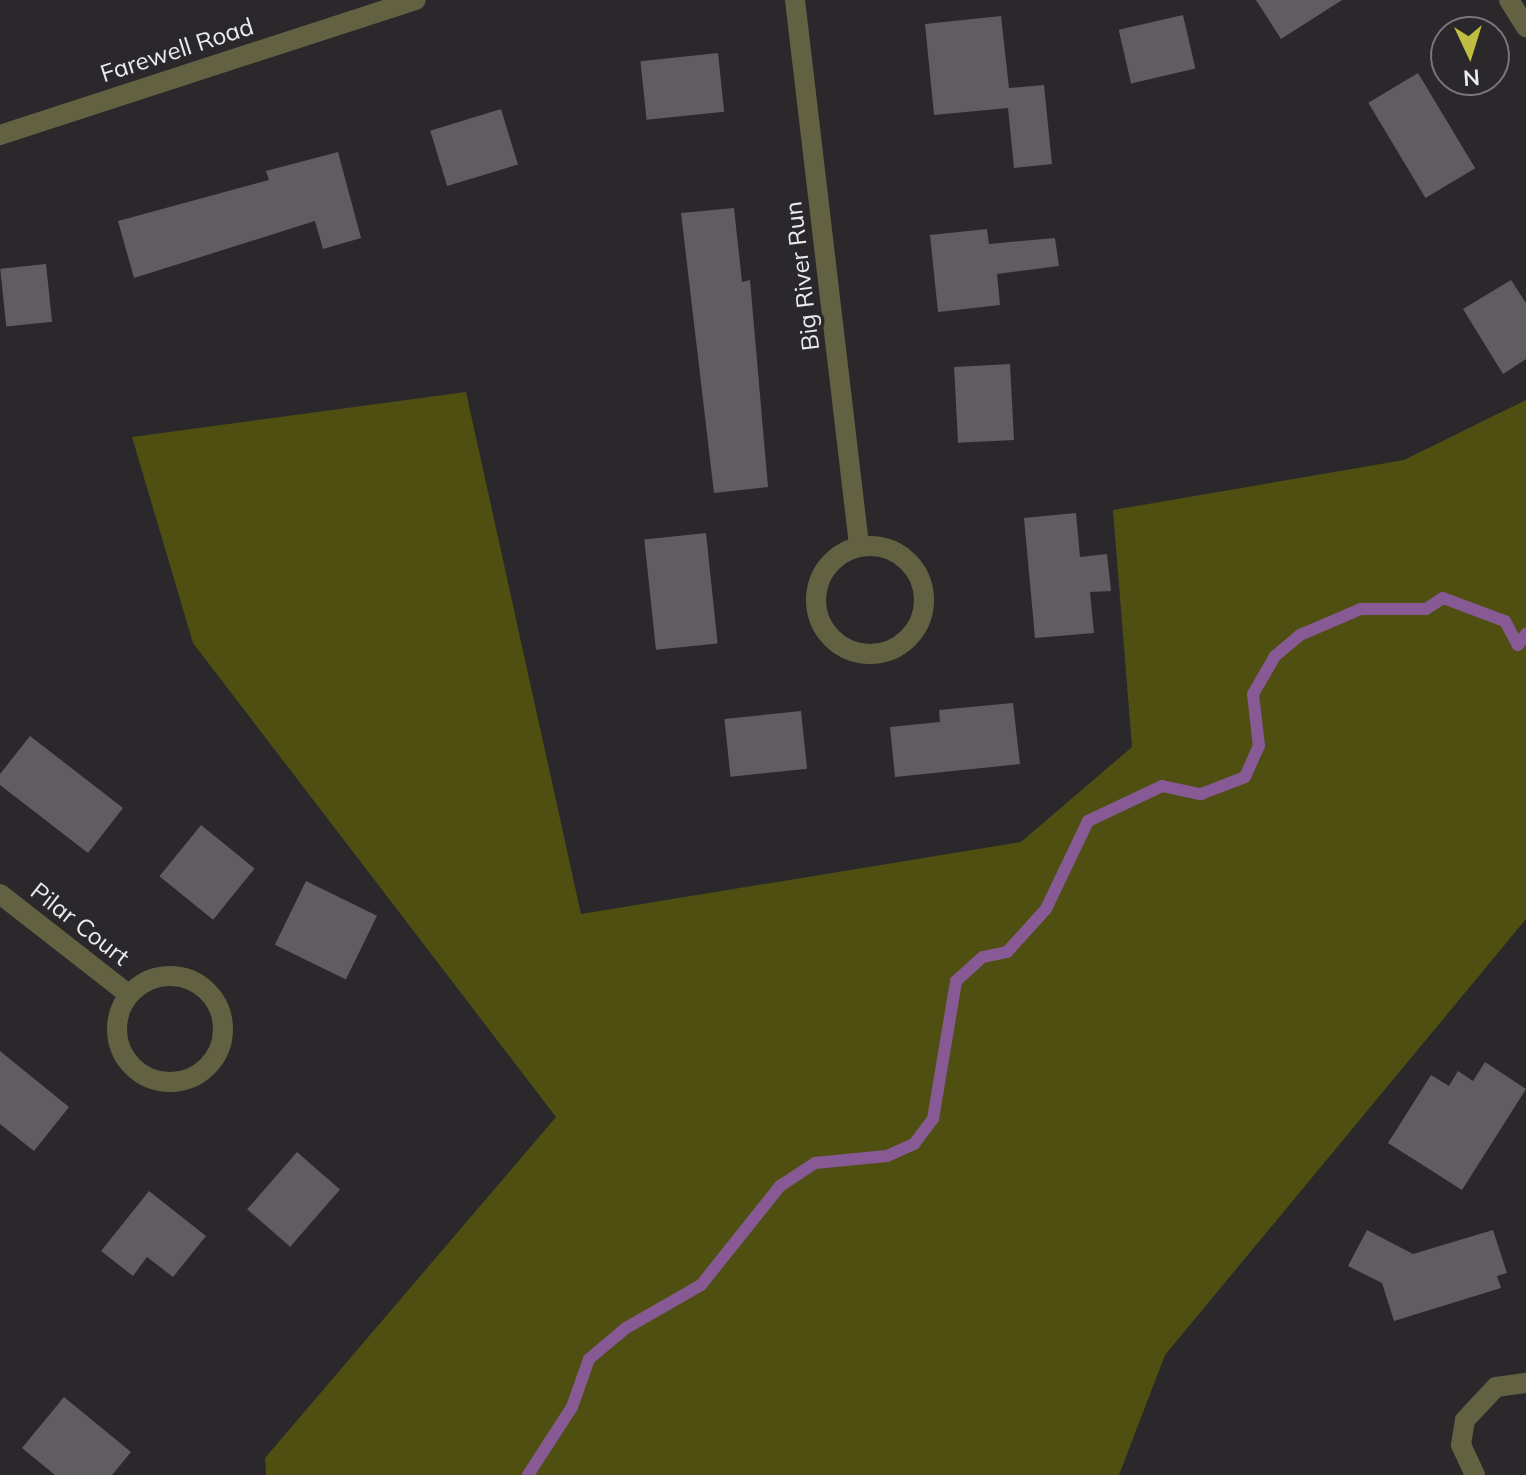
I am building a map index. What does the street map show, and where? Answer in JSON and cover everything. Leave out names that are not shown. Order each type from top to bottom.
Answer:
[{"type":"street","name":"Farewell Road","points":[[0,135],[416,0]]},
{"type":"street","name":"Big River Run","points":[[795,0],[859,545]]},
{"type":"street","points":[[1509,0],[1526,27]]},
{"type":"street","points":[[859,545],[904,556],[925,592],[912,636],[888,652],[866,655],[839,646],[815,609],[818,582],[834,558],[859,545]]},
{"type":"street","name":"Pilar Court","points":[[0,894],[128,994]]},
{"type":"street","name":"Pilar Court","points":[[181,976],[202,985],[223,1019],[212,1062],[194,1077],[163,1082],[141,1074],[117,1039],[128,994],[151,978],[181,976]]},
{"type":"street","points":[[1475,1475],[1461,1445],[1465,1420],[1496,1387],[1526,1383]]},
{"type":"shaded area","points":[[466,392],[581,914],[1021,842],[1132,747],[1113,510],[1404,460],[1526,400],[1526,919],[1165,1355],[1119,1475],[266,1475],[265,1458],[556,1117],[193,643],[132,437]]},
{"type":"building","points":[[1256,0],[1342,0],[1281,39]]},
{"type":"building","points":[[1183,15],[1195,69],[1131,83],[1119,30]]},
{"type":"building","points":[[1001,16],[1009,88],[1044,85],[1052,164],[1014,168],[1008,108],[934,115],[925,24]]},
{"type":"building","points":[[718,53],[724,112],[647,120],[640,61]]},
{"type":"building","points":[[1418,73],[1475,168],[1425,198],[1368,103]]},
{"type":"building","points":[[501,109],[518,164],[447,186],[430,131]]},
{"type":"building","points":[[338,152],[361,238],[323,249],[315,221],[134,278],[118,221],[269,180],[266,171]]},
{"type":"building","points":[[734,208],[742,282],[750,280],[768,487],[714,493],[681,213]]},
{"type":"building","points":[[987,229],[989,244],[1055,238],[1059,266],[997,274],[1000,305],[938,312],[930,235]]},
{"type":"building","points":[[46,264],[52,322],[6,326],[0,269]]},
{"type":"building","points":[[1511,280],[1526,303],[1526,359],[1503,374],[1463,309]]},
{"type":"building","points":[[1010,364],[1014,440],[958,443],[954,367]]},
{"type":"building","points":[[1076,513],[1080,557],[1107,554],[1111,591],[1090,592],[1094,633],[1035,638],[1024,518]]},
{"type":"building","points":[[706,533],[718,643],[656,650],[644,539]]},
{"type":"building","points":[[1013,703],[1020,764],[895,777],[890,727],[940,722],[939,710]]},
{"type":"building","points":[[801,711],[807,769],[730,777],[724,719]]},
{"type":"building","points":[[30,736],[123,808],[88,853],[0,785],[0,774]]},
{"type":"building","points":[[201,825],[255,868],[213,920],[159,876]]},
{"type":"building","points":[[306,881],[377,916],[346,979],[275,945]]},
{"type":"building","points":[[0,1051],[69,1107],[34,1151],[0,1124]]},
{"type":"building","points":[[1485,1062],[1526,1089],[1462,1190],[1388,1143],[1431,1075],[1449,1086],[1458,1071],[1473,1081]]},
{"type":"building","points":[[297,1152],[340,1189],[290,1247],[247,1209]]},
{"type":"building","points":[[149,1191],[206,1236],[173,1277],[147,1257],[133,1276],[101,1251]]},
{"type":"building","points":[[1367,1230],[1413,1254],[1493,1230],[1507,1273],[1497,1276],[1501,1288],[1394,1321],[1382,1283],[1348,1266]]},
{"type":"building","points":[[64,1397],[131,1452],[112,1475],[55,1475],[22,1448]]},
{"type":"waterway","points":[[528,1475],[572,1407],[589,1359],[626,1328],[701,1285],[780,1186],[815,1163],[887,1156],[914,1144],[933,1119],[956,981],[983,957],[1007,952],[1046,909],[1088,821],[1162,786],[1201,794],[1245,777],[1259,746],[1253,694],[1275,656],[1300,635],[1361,609],[1426,609],[1443,598],[1505,621],[1518,645],[1526,634]]}]
